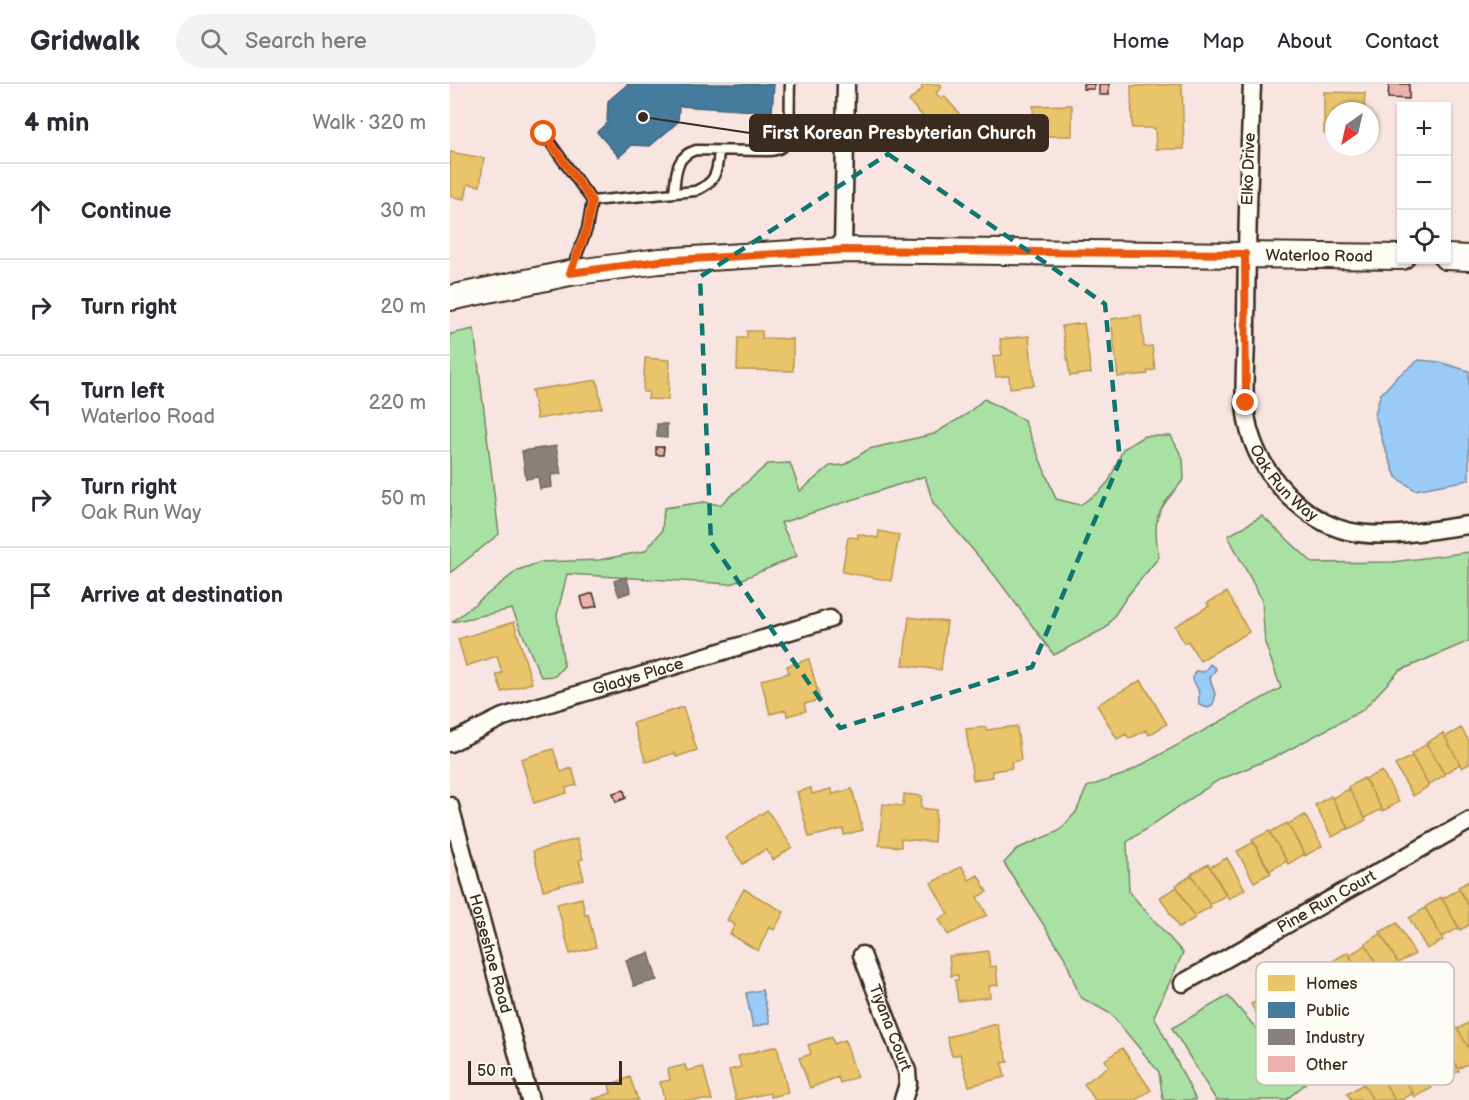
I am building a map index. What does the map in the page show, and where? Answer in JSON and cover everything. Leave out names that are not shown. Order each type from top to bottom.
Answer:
[{"type":"main road","name":"Waterloo Road","points":[[450,298],[570,273],[659,261],[843,250],[1397,257]]},
{"type":"main road","points":[[1451,257],[1469,258]]},
{"type":"street","points":[[843,250],[846,84]]},
{"type":"street","name":"Elko Drive","points":[[1245,254],[1252,84]]},
{"type":"street","name":"Oak Run Way","points":[[1245,254],[1246,403],[1251,438],[1265,469],[1287,495],[1316,517],[1345,531],[1371,534],[1410,533],[1469,525]]},
{"type":"street","name":"Gladys Place","points":[[450,743],[503,717],[830,619]]},
{"type":"street","name":"Horseshoe Road","points":[[450,806],[530,1100]]},
{"type":"street","name":"Pine Run Court","points":[[1183,982],[1469,821]]},
{"type":"street","name":"Tiyana Court","points":[[862,955],[907,1071],[908,1084],[903,1100]]},
{"type":"lane","points":[[674,193],[676,167],[687,152],[696,150],[768,151],[784,146],[788,137],[790,84]]},
{"type":"lane","points":[[544,134],[592,201],[587,229],[570,273]]},
{"type":"lane","points":[[592,201],[695,191],[706,186],[717,172],[719,150]]},
{"type":"highlighted area","points":[[888,154],[1105,304],[1120,461],[1032,667],[840,728],[711,542],[700,277]]},
{"type":"green space","points":[[474,329],[499,534],[450,573],[450,334]]},
{"type":"green space","points":[[984,399],[1024,420],[1056,499],[1080,505],[1099,492],[1109,481],[1123,449],[1144,436],[1171,436],[1183,459],[1184,479],[1168,499],[1157,522],[1159,557],[1128,595],[1106,628],[1054,655],[996,577],[933,503],[925,476],[781,523],[797,556],[731,584],[567,574],[557,615],[564,666],[555,676],[541,677],[512,609],[452,622],[518,570],[541,562],[599,560],[645,551],[662,531],[664,508],[704,502],[720,505],[768,464],[790,463],[800,491],[830,466],[844,465],[869,449],[934,434],[967,414]]},
{"type":"green space","points":[[1262,516],[1313,563],[1393,562],[1469,552],[1469,641],[1399,671],[1363,710],[1281,754],[1217,781],[1127,842],[1129,892],[1183,953],[1154,1016],[1196,1100],[1163,1100],[1159,1072],[1111,1014],[1080,997],[1065,958],[1004,863],[1017,849],[1059,831],[1076,812],[1087,787],[1125,774],[1281,688],[1265,643],[1262,600],[1228,536]]},
{"type":"green space","points":[[1228,996],[1256,1028],[1256,1085],[1304,1085],[1286,1100],[1216,1100],[1172,1028]]},
{"type":"water","points":[[1419,360],[1439,362],[1469,371],[1469,480],[1415,490],[1396,477],[1375,415],[1380,395],[1397,377]]},
{"type":"water","points":[[1210,664],[1216,669],[1210,678],[1215,699],[1212,706],[1208,708],[1199,705],[1199,692],[1193,676],[1195,671],[1204,672]]},
{"type":"water","points":[[762,990],[770,1023],[753,1027],[746,993]]},
{"type":"building: Homes","points":[[940,84],[942,87],[936,93],[941,99],[944,96],[959,113],[934,136],[920,121],[924,118],[909,101],[923,88],[921,86]]},
{"type":"building: Homes","points":[[1182,84],[1184,149],[1156,149],[1155,128],[1132,128],[1131,86]]},
{"type":"building: Homes","points":[[1324,92],[1365,93],[1364,102],[1325,102],[1324,133]]},
{"type":"building: Homes","points":[[1072,105],[1072,136],[1034,136],[1033,106]]},
{"type":"building: Homes","points":[[450,152],[484,158],[480,186],[468,184],[465,199],[450,196]]},
{"type":"building: Homes","points":[[1141,315],[1144,347],[1152,346],[1155,370],[1147,371],[1148,374],[1118,377],[1111,319]]},
{"type":"building: Homes","points":[[1084,323],[1091,373],[1070,376],[1062,326]]},
{"type":"building: Homes","points":[[747,331],[762,331],[762,338],[793,339],[793,371],[737,370],[738,338],[747,338]]},
{"type":"building: Homes","points":[[1029,336],[1034,385],[1010,388],[1009,376],[996,377],[993,356],[1002,355],[1000,339]]},
{"type":"building: Homes","points":[[645,358],[670,360],[668,400],[648,399],[649,392],[643,392]]},
{"type":"building: Homes","points":[[597,380],[602,408],[537,419],[532,390]]},
{"type":"building: Homes","points":[[879,531],[899,535],[891,581],[842,572],[848,537],[858,538],[858,534],[878,538]]},
{"type":"building: Homes","points":[[1227,592],[1249,632],[1200,661],[1188,641],[1184,643],[1175,626],[1209,606],[1207,603]]},
{"type":"building: Homes","points":[[909,617],[947,622],[941,670],[903,665]]},
{"type":"building: Homes","points":[[514,622],[532,683],[502,692],[496,674],[502,673],[497,656],[466,666],[458,639]]},
{"type":"building: Homes","points":[[809,659],[820,700],[804,704],[806,711],[787,716],[786,710],[770,714],[761,680],[789,673],[787,666]]},
{"type":"building: Homes","points":[[1141,680],[1167,724],[1149,735],[1146,730],[1129,739],[1126,734],[1117,739],[1097,705]]},
{"type":"building: Homes","points":[[683,707],[697,750],[676,757],[675,753],[646,762],[633,723]]},
{"type":"building: Homes","points":[[1017,726],[1021,760],[1011,762],[1012,768],[992,771],[993,777],[973,780],[966,729],[986,727],[986,730]]},
{"type":"building: Homes","points":[[1461,728],[1469,741],[1469,764],[1462,768],[1445,737]]},
{"type":"building: Homes","points":[[1443,733],[1460,764],[1444,774],[1426,743]]},
{"type":"building: Homes","points":[[1427,744],[1445,775],[1428,785],[1411,754]]},
{"type":"building: Homes","points":[[553,749],[561,772],[572,768],[577,785],[566,788],[567,793],[534,803],[521,759]]},
{"type":"building: Homes","points":[[1412,756],[1429,786],[1413,796],[1395,765]]},
{"type":"building: Homes","points":[[1382,771],[1399,802],[1383,811],[1365,779]]},
{"type":"building: Homes","points":[[1364,778],[1382,809],[1365,818],[1348,787]]},
{"type":"building: Homes","points":[[811,788],[812,794],[831,789],[833,794],[852,789],[863,830],[844,835],[843,829],[809,837],[797,792]]},
{"type":"building: Homes","points":[[1349,789],[1366,820],[1349,829],[1332,798]]},
{"type":"building: Homes","points":[[904,794],[922,796],[921,808],[936,810],[934,842],[901,839],[901,847],[879,845],[883,804],[903,806]]},
{"type":"building: Homes","points":[[1331,796],[1349,828],[1332,837],[1315,805]]},
{"type":"building: Homes","points":[[767,810],[792,847],[773,860],[766,849],[743,864],[725,838]]},
{"type":"building: Homes","points":[[1305,815],[1322,846],[1305,856],[1288,824]]},
{"type":"building: Homes","points":[[1287,823],[1305,854],[1288,864],[1270,832]]},
{"type":"building: Homes","points":[[1269,831],[1287,861],[1269,871],[1252,840]]},
{"type":"building: Homes","points":[[577,839],[583,859],[579,860],[584,879],[543,890],[533,851]]},
{"type":"building: Homes","points":[[1254,842],[1271,873],[1254,882],[1237,851]]},
{"type":"building: Homes","points":[[1227,858],[1245,889],[1229,899],[1210,867]]},
{"type":"building: Homes","points":[[1208,864],[1226,895],[1210,905],[1191,874]]},
{"type":"building: Homes","points":[[962,866],[969,880],[978,875],[987,892],[977,897],[987,915],[948,935],[939,919],[948,914],[931,883]]},
{"type":"building: Homes","points":[[1192,875],[1211,907],[1194,916],[1176,885]]},
{"type":"building: Homes","points":[[1469,881],[1469,907],[1458,887]]},
{"type":"building: Homes","points":[[1177,887],[1195,918],[1179,928],[1160,897]]},
{"type":"building: Homes","points":[[744,889],[784,912],[774,930],[769,927],[758,951],[730,934],[735,925],[727,920]]},
{"type":"building: Homes","points":[[1459,889],[1469,907],[1469,925],[1460,930],[1442,899]]},
{"type":"building: Homes","points":[[1441,897],[1459,928],[1442,937],[1425,907]]},
{"type":"building: Homes","points":[[582,898],[596,947],[570,954],[557,904]]},
{"type":"building: Homes","points":[[1425,908],[1443,940],[1427,949],[1409,918]]},
{"type":"building: Homes","points":[[1397,923],[1415,954],[1397,962],[1380,932]]},
{"type":"building: Homes","points":[[1381,934],[1397,962],[1375,962],[1365,943]]},
{"type":"building: Homes","points":[[1366,945],[1375,962],[1353,962],[1349,955]]},
{"type":"building: Homes","points":[[988,951],[990,967],[996,966],[998,985],[989,986],[990,997],[958,1001],[955,980],[958,980],[958,975],[951,976],[949,956]]},
{"type":"building: Homes","points":[[1348,952],[1353,962],[1331,962]]},
{"type":"building: Homes","points":[[1256,1001],[1256,1013],[1251,1004]]},
{"type":"building: Homes","points":[[1469,1022],[1469,1049],[1458,1029]]},
{"type":"building: Homes","points":[[997,1024],[1008,1062],[1002,1063],[1005,1077],[969,1086],[960,1054],[952,1056],[947,1037]]},
{"type":"building: Homes","points":[[1457,1028],[1469,1049],[1469,1063],[1458,1069],[1454,1062],[1454,1030]]},
{"type":"building: Homes","points":[[832,1037],[834,1044],[845,1040],[857,1077],[840,1083],[838,1077],[810,1088],[799,1058],[811,1054],[808,1045]]},
{"type":"building: Homes","points":[[777,1046],[788,1093],[771,1097],[770,1093],[736,1100],[729,1070],[741,1067],[738,1056]]},
{"type":"building: Homes","points":[[1122,1048],[1151,1090],[1136,1100],[1095,1100],[1084,1084],[1109,1066],[1105,1060]]},
{"type":"building: Homes","points":[[1454,1062],[1459,1071],[1454,1074]]},
{"type":"building: Homes","points":[[685,1065],[687,1071],[703,1067],[712,1100],[664,1100],[660,1082],[670,1080],[668,1069]]},
{"type":"building: Homes","points":[[630,1077],[638,1100],[591,1100],[611,1093],[609,1085]]},
{"type":"building: Homes","points":[[1364,1085],[1386,1085],[1395,1100],[1373,1100]]},
{"type":"building: Homes","points":[[1364,1085],[1373,1100],[1351,1100],[1347,1094]]},
{"type":"building: Homes","points":[[1386,1085],[1408,1085],[1413,1093],[1402,1100],[1395,1100]]},
{"type":"building: Homes","points":[[1408,1085],[1430,1085],[1432,1088],[1415,1097]]},
{"type":"building: Public","points":[[628,84],[774,84],[772,112],[679,106],[678,122],[650,146],[632,145],[619,157],[597,132],[607,123],[608,101]]},
{"type":"building: Industry","points":[[657,424],[667,424],[667,438],[657,437]]},
{"type":"building: Industry","points":[[556,446],[561,474],[551,475],[552,487],[540,489],[538,477],[526,479],[522,451]]},
{"type":"building: Industry","points":[[626,577],[631,592],[619,596],[614,581]]},
{"type":"building: Industry","points":[[649,953],[657,980],[634,986],[626,960]]},
{"type":"building: Other","points":[[1083,84],[1094,84],[1094,89],[1083,89]]},
{"type":"building: Other","points":[[1099,84],[1109,84],[1109,95],[1099,95]]},
{"type":"building: Other","points":[[1389,84],[1409,84],[1409,99],[1388,98]]},
{"type":"building: Other","points":[[656,447],[664,447],[663,455],[656,455]]},
{"type":"building: Other","points":[[593,593],[597,606],[584,609],[581,597]]},
{"type":"building: Other","points":[[624,790],[626,798],[616,802],[613,793]]},
{"type":"place","name":"First Korean Presbyterian Church","points":[[643,117]]},
{"type":"route","points":[[544,134],[592,201],[587,229],[570,273],[659,261],[843,250],[1245,254],[1246,403]]}]
